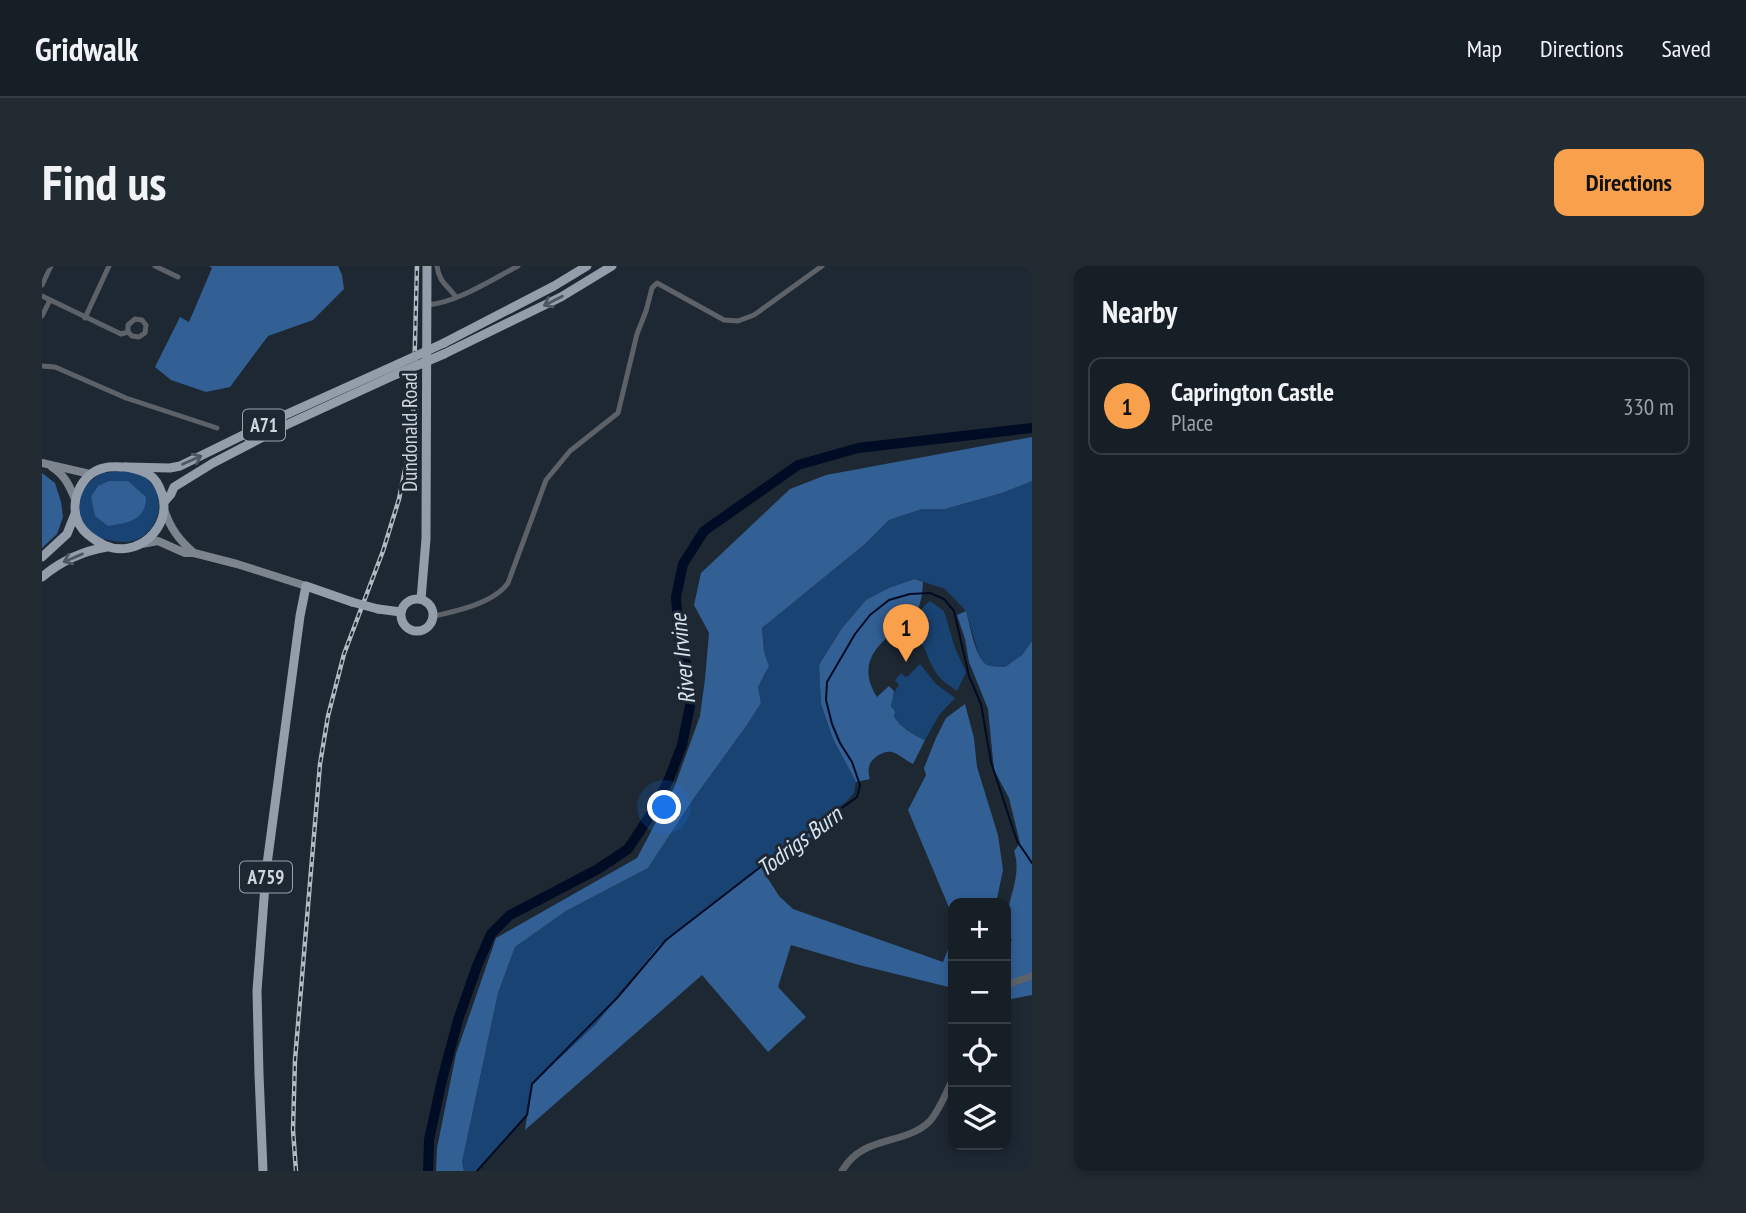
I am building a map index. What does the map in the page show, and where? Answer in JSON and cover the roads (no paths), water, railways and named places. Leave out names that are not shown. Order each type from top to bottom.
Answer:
[{"type":"main road","name":"Dundonald Road","points":[[421,599],[426,539],[427,266]]},
{"type":"main road","name":"A71","points":[[137,545],[153,535],[174,487],[212,463],[397,369],[587,266]]},
{"type":"main road","name":"A71","points":[[90,474],[103,468],[180,466],[276,419],[397,369],[444,354],[561,297],[612,266]]},
{"type":"main road","points":[[42,557],[67,534],[75,514],[81,485],[90,474],[44,463]]},
{"type":"main road","points":[[44,463],[58,471],[68,482],[76,500]]},
{"type":"main road","points":[[126,467],[152,476],[160,487],[169,525],[174,534],[194,553]]},
{"type":"main road","points":[[75,514],[80,526],[108,547]]},
{"type":"main road","points":[[42,576],[56,565],[92,550],[108,547],[121,549],[158,541],[185,553],[237,564],[352,602],[401,612]]},
{"type":"main road","name":"A759","points":[[263,1171],[257,990],[266,872],[306,586]]},
{"type":"main road","points":[[421,599],[430,605],[434,615],[429,626],[418,631],[402,622],[401,612],[408,602],[421,599]]},
{"type":"street","points":[[42,285],[51,266]]},
{"type":"street","points":[[85,317],[109,266]]},
{"type":"street","points":[[155,266],[178,277]]},
{"type":"street","points":[[437,266],[443,284],[456,297]]},
{"type":"street","points":[[428,305],[456,297],[518,266]]},
{"type":"street","points":[[434,615],[464,609],[502,592],[509,583],[546,480],[570,451],[618,413],[636,334],[652,288],[657,283],[724,320],[738,321],[754,315],[822,266]]},
{"type":"street","points":[[42,296],[121,334],[128,332]]},
{"type":"street","points":[[42,316],[50,300]]},
{"type":"street","points":[[42,366],[55,367],[126,398],[217,428]]},
{"type":"street","points":[[1011,983],[1032,976]]},
{"type":"street","points":[[842,1171],[860,1151],[878,1142],[911,1133],[930,1121],[949,1087]]},
{"type":"waterway","name":"River Irvine","points":[[428,1171],[429,1140],[442,1080],[458,1020],[491,934],[510,915],[598,869],[628,849],[653,811],[669,779],[682,745],[690,706],[689,674],[679,637],[676,597],[683,564],[704,531],[798,465],[858,448],[1032,428]]},
{"type":"waterway","name":"Todrigs Burn","points":[[477,1171],[527,1115],[532,1084],[617,998],[666,940],[776,855],[857,797],[860,785],[852,762],[832,724],[826,700],[827,682],[855,634],[870,615],[889,600],[910,594],[930,593],[944,599],[954,611],[969,676],[981,704],[991,762],[1017,841],[1032,863]]},
{"type":"railway","points":[[296,1171],[293,1130],[295,1060],[320,764],[328,716],[344,654],[383,551],[406,465],[413,417],[417,266]]},
{"type":"place","name":"Caprington Castle","points":[[906,662]]}]
